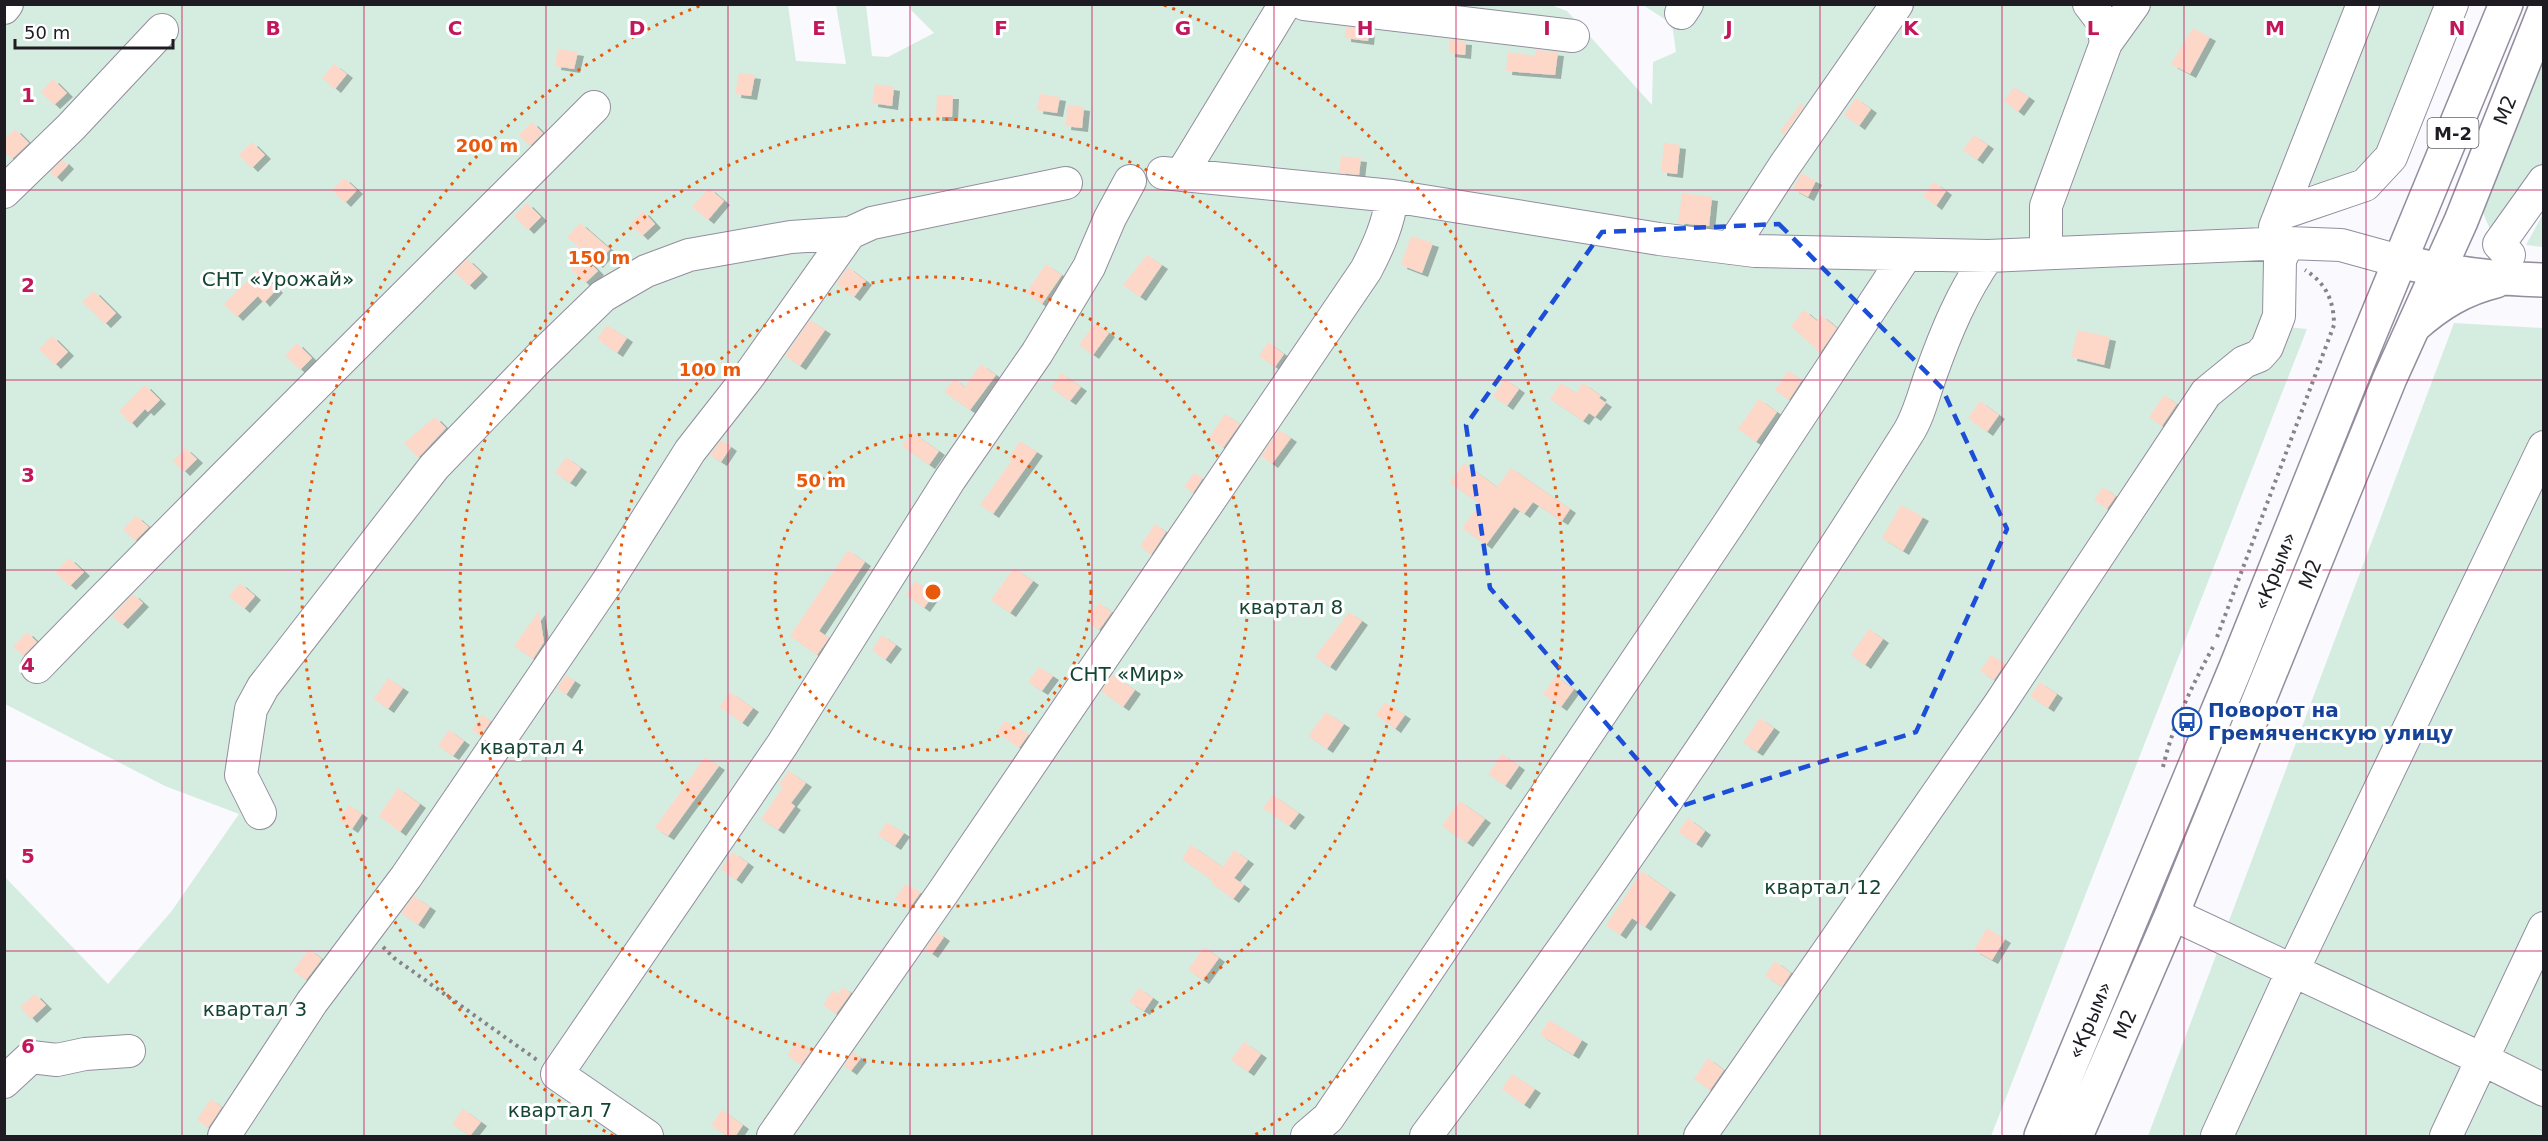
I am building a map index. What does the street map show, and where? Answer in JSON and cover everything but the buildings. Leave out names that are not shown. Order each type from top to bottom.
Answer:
[{"type":"main road","name":"«Крым»","points":[[2041,1137],[2236,667],[2399,261],[2506,4]]},
{"type":"main road","name":"М2","points":[[2076,1137],[2172,914],[2390,378],[2461,221],[2544,12]]},
{"type":"main road","points":[[2461,221],[2461,237],[2466,252],[2475,265],[2488,274],[2506,267]]},
{"type":"main road","points":[[2399,261],[2438,271],[2506,267],[2544,280]]},
{"type":"main road","points":[[2414,326],[2437,306],[2480,285],[2506,267]]},
{"type":"street","points":[[1285,4],[1172,174],[1392,196],[1755,251],[1988,256],[2279,240],[2341,245],[2399,261]]},
{"type":"street","points":[[1304,4],[1573,36]]},
{"type":"street","points":[[1731,248],[1785,165],[1897,4]]},
{"type":"street","points":[[2089,4],[2102,21],[2106,43]]},
{"type":"street","points":[[2046,254],[2046,206],[2106,43],[2134,4]]},
{"type":"street","points":[[1700,1137],[1999,705],[2206,393],[2244,362],[2259,356],[2267,347],[2278,316],[2279,240],[2363,4]]},
{"type":"street","points":[[2279,240],[2365,185],[2391,157],[2452,4]]},
{"type":"street","points":[[4,192],[70,127],[162,30]]},
{"type":"street","points":[[37,667],[350,349],[594,107]]},
{"type":"street","points":[[647,1137],[557,1074],[782,744],[950,479],[1037,353],[1089,267],[1110,218],[1130,181]]},
{"type":"street","points":[[2506,267],[2499,244],[2544,181]]},
{"type":"street","points":[[260,813],[241,775],[251,709],[262,687],[434,467],[538,358],[603,296],[646,271],[689,255],[790,237],[850,233],[872,223],[1066,183]]},
{"type":"street","points":[[773,1137],[944,891],[1366,270],[1384,229],[1392,196]]},
{"type":"street","points":[[224,1137],[312,1002],[406,877],[608,581],[690,451],[748,376],[850,233]]},
{"type":"street","points":[[1307,1137],[1328,1118],[1426,969],[1728,525],[1905,255]]},
{"type":"street","points":[[1426,1137],[1582,924],[1701,748],[1910,429],[1946,333],[1968,285],[1988,256]]},
{"type":"street","points":[[2217,1137],[2293,970],[2544,447]]},
{"type":"street","points":[[2172,914],[2544,1090]]},
{"type":"street","points":[[2446,1137],[2544,927]]},
{"type":"street","points":[[4,1082],[31,1057],[57,1060],[85,1054],[129,1051]]},
{"type":"path","points":[[2162,772],[2169,741],[2188,694],[2213,647],[2334,326],[2334,312],[2326,288],[2279,240]]},
{"type":"path","points":[[365,930],[394,958],[557,1074]]},
{"type":"highlighted area","points":[[1779,224],[1942,388],[2007,529],[1916,732],[1678,807],[1490,588],[1466,425],[1602,232]]},
{"type":"green space","name":"СНТ «Мир»","points":[[5,5],[788,5],[796,61],[846,64],[836,5],[866,5],[872,56],[888,57],[934,33],[911,10],[910,5],[1551,5],[1567,11],[1652,105],[1653,62],[1676,52],[1672,24],[1643,5],[2447,5],[2387,147],[2361,174],[2306,186],[2259,324],[2307,329],[1991,1136],[5,1136],[4,876],[108,984],[171,912],[239,814],[165,786],[5,704]]},
{"type":"green space","points":[[2543,17],[2543,168],[2492,234],[2478,201]]},
{"type":"green space","points":[[2543,214],[2543,247],[2526,245]]},
{"type":"green space","points":[[2454,323],[2543,328],[2543,1136],[2148,1136]]},
{"type":"place","name":"Поворот на Гремяченскую улицу","points":[[2187,722]]},
{"type":"park label","name":"СНТ «Урожай»","points":[[278,279]]},
{"type":"park label","name":"квартал 8","points":[[1291,607]]},
{"type":"park label","name":"квартал 4","points":[[532,747]]},
{"type":"park label","name":"квартал 12","points":[[1823,887]]},
{"type":"park label","name":"квартал 3","points":[[255,1009]]},
{"type":"park label","name":"квартал 7","points":[[560,1110]]}]
